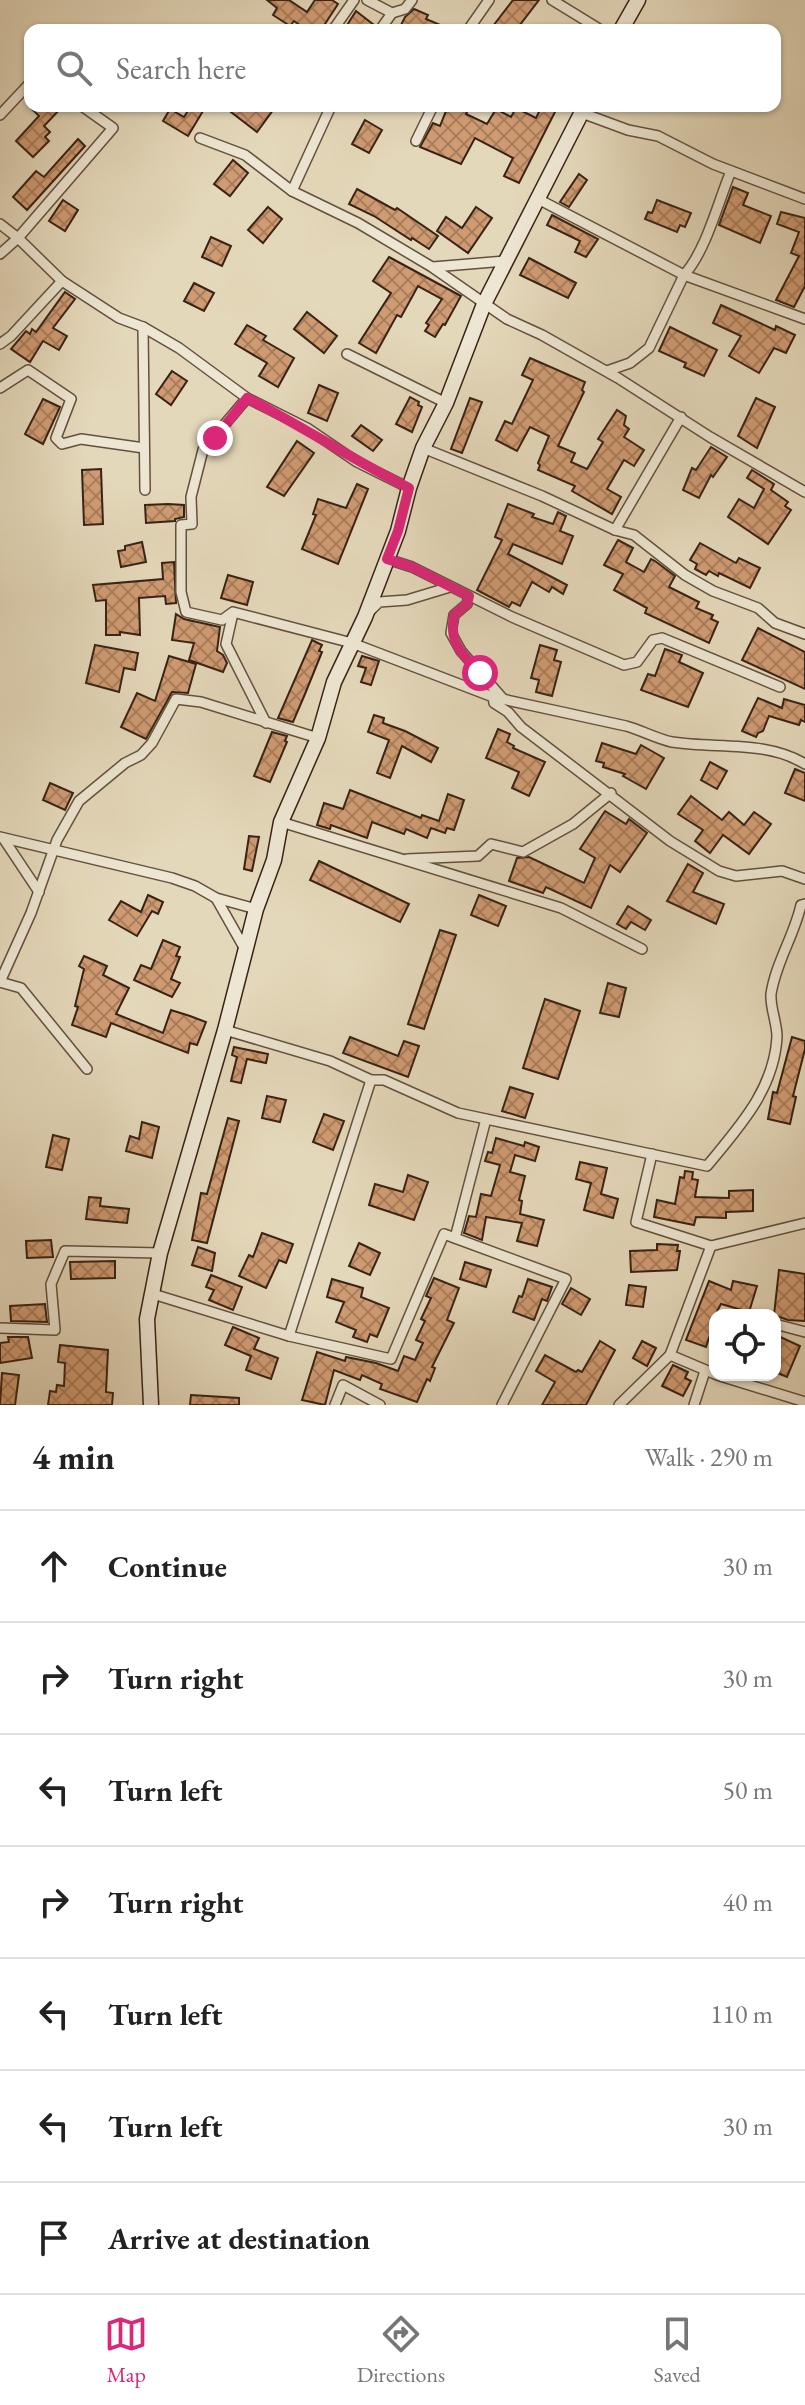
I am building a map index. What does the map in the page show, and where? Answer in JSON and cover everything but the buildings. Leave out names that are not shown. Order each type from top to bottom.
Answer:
[{"type":"street","points":[[337,24],[354,0]]},
{"type":"street","points":[[367,0],[392,13]]},
{"type":"street","points":[[384,24],[392,13],[405,9],[412,0]]},
{"type":"street","points":[[472,24],[489,0]]},
{"type":"street","points":[[552,0],[591,24]]},
{"type":"street","points":[[624,24],[638,0]]},
{"type":"street","points":[[0,115],[24,89]]},
{"type":"street","points":[[0,254],[18,238],[113,128],[90,112]]},
{"type":"street","points":[[292,191],[328,112]]},
{"type":"street","points":[[416,141],[430,112]]},
{"type":"street","points":[[151,1405],[147,1319],[160,1253],[225,1030],[256,909],[274,860],[281,822],[318,738],[334,682],[365,617],[398,531],[423,448],[446,403],[484,304],[583,112]]},
{"type":"street","points":[[588,112],[628,130],[658,136],[731,171],[805,199]]},
{"type":"street","points":[[200,138],[245,155],[292,191],[358,223],[432,267],[507,319],[607,371],[805,492]]},
{"type":"street","points":[[607,371],[630,363],[649,348],[702,245],[731,171]]},
{"type":"street","points":[[538,199],[684,275],[805,319]]},
{"type":"street","points":[[0,224],[62,281],[119,318],[143,327],[179,348],[247,398],[307,428],[357,462],[409,488]]},
{"type":"street","points":[[432,267],[505,261]]},
{"type":"street","points":[[0,344],[62,281]]},
{"type":"street","points":[[143,327],[145,490]]},
{"type":"street","points":[[347,354],[446,403]]},
{"type":"street","points":[[0,388],[28,370],[71,399],[56,438],[62,444],[81,439],[144,448]]},
{"type":"street","points":[[233,612],[222,620],[186,612],[181,592],[181,525],[192,524],[191,497],[203,450],[247,398]]},
{"type":"street","points":[[615,530],[681,417]]},
{"type":"street","points":[[423,448],[542,496],[615,530],[634,535],[685,575],[713,591],[747,602],[775,623],[805,634]]},
{"type":"street","points":[[387,559],[412,567],[567,643],[624,665],[637,662],[653,640],[662,638],[780,687]]},
{"type":"street","points":[[365,617],[379,602],[407,600],[450,587]]},
{"type":"street","points":[[469,596],[467,604],[454,615],[451,633],[461,651],[504,700]]},
{"type":"street","points":[[233,612],[352,643],[504,700],[645,731],[668,741],[743,746],[791,756],[805,764]]},
{"type":"street","points":[[233,612],[226,644],[266,723]]},
{"type":"street","points":[[493,697],[494,703],[508,712],[521,727],[670,841],[719,871],[736,876],[782,871],[805,879]]},
{"type":"street","points":[[87,1069],[21,988],[0,982],[54,851],[79,801],[125,763],[141,755],[152,743],[176,699],[201,702],[318,738]]},
{"type":"street","points":[[400,859],[478,856],[491,844],[523,852],[573,824],[611,793]]},
{"type":"street","points":[[281,822],[561,908],[642,949]]},
{"type":"street","points":[[1,837],[172,878],[216,898],[256,909]]},
{"type":"street","points":[[1,837],[39,892]]},
{"type":"street","points":[[216,898],[246,951]]},
{"type":"street","points":[[225,1030],[330,1061],[371,1080],[384,1080],[458,1113],[707,1166],[753,1110],[765,1087],[777,1039],[771,997],[778,965],[801,905],[805,904]]},
{"type":"street","points":[[289,1336],[371,1080]]},
{"type":"street","points":[[455,1238],[486,1119]]},
{"type":"street","points":[[652,1154],[636,1222],[711,1246],[805,1223]]},
{"type":"street","points":[[153,1294],[289,1336],[391,1359],[444,1234],[566,1279],[502,1405]]},
{"type":"street","points":[[619,1405],[670,1355],[711,1246]]},
{"type":"street","points":[[0,1328],[55,1330],[51,1284],[65,1251],[160,1253]]},
{"type":"street","points":[[781,1326],[805,1332]]},
{"type":"street","points":[[670,1355],[709,1371]]},
{"type":"street","points":[[694,1405],[709,1380]]},
{"type":"street","points":[[738,1381],[805,1402]]},
{"type":"street","points":[[335,1405],[343,1385],[380,1405]]},
{"type":"route","points":[[215,438],[247,398],[307,428],[357,462],[409,488],[387,559],[412,567],[469,596],[467,604],[454,615],[451,633],[461,651],[480,673]]}]
